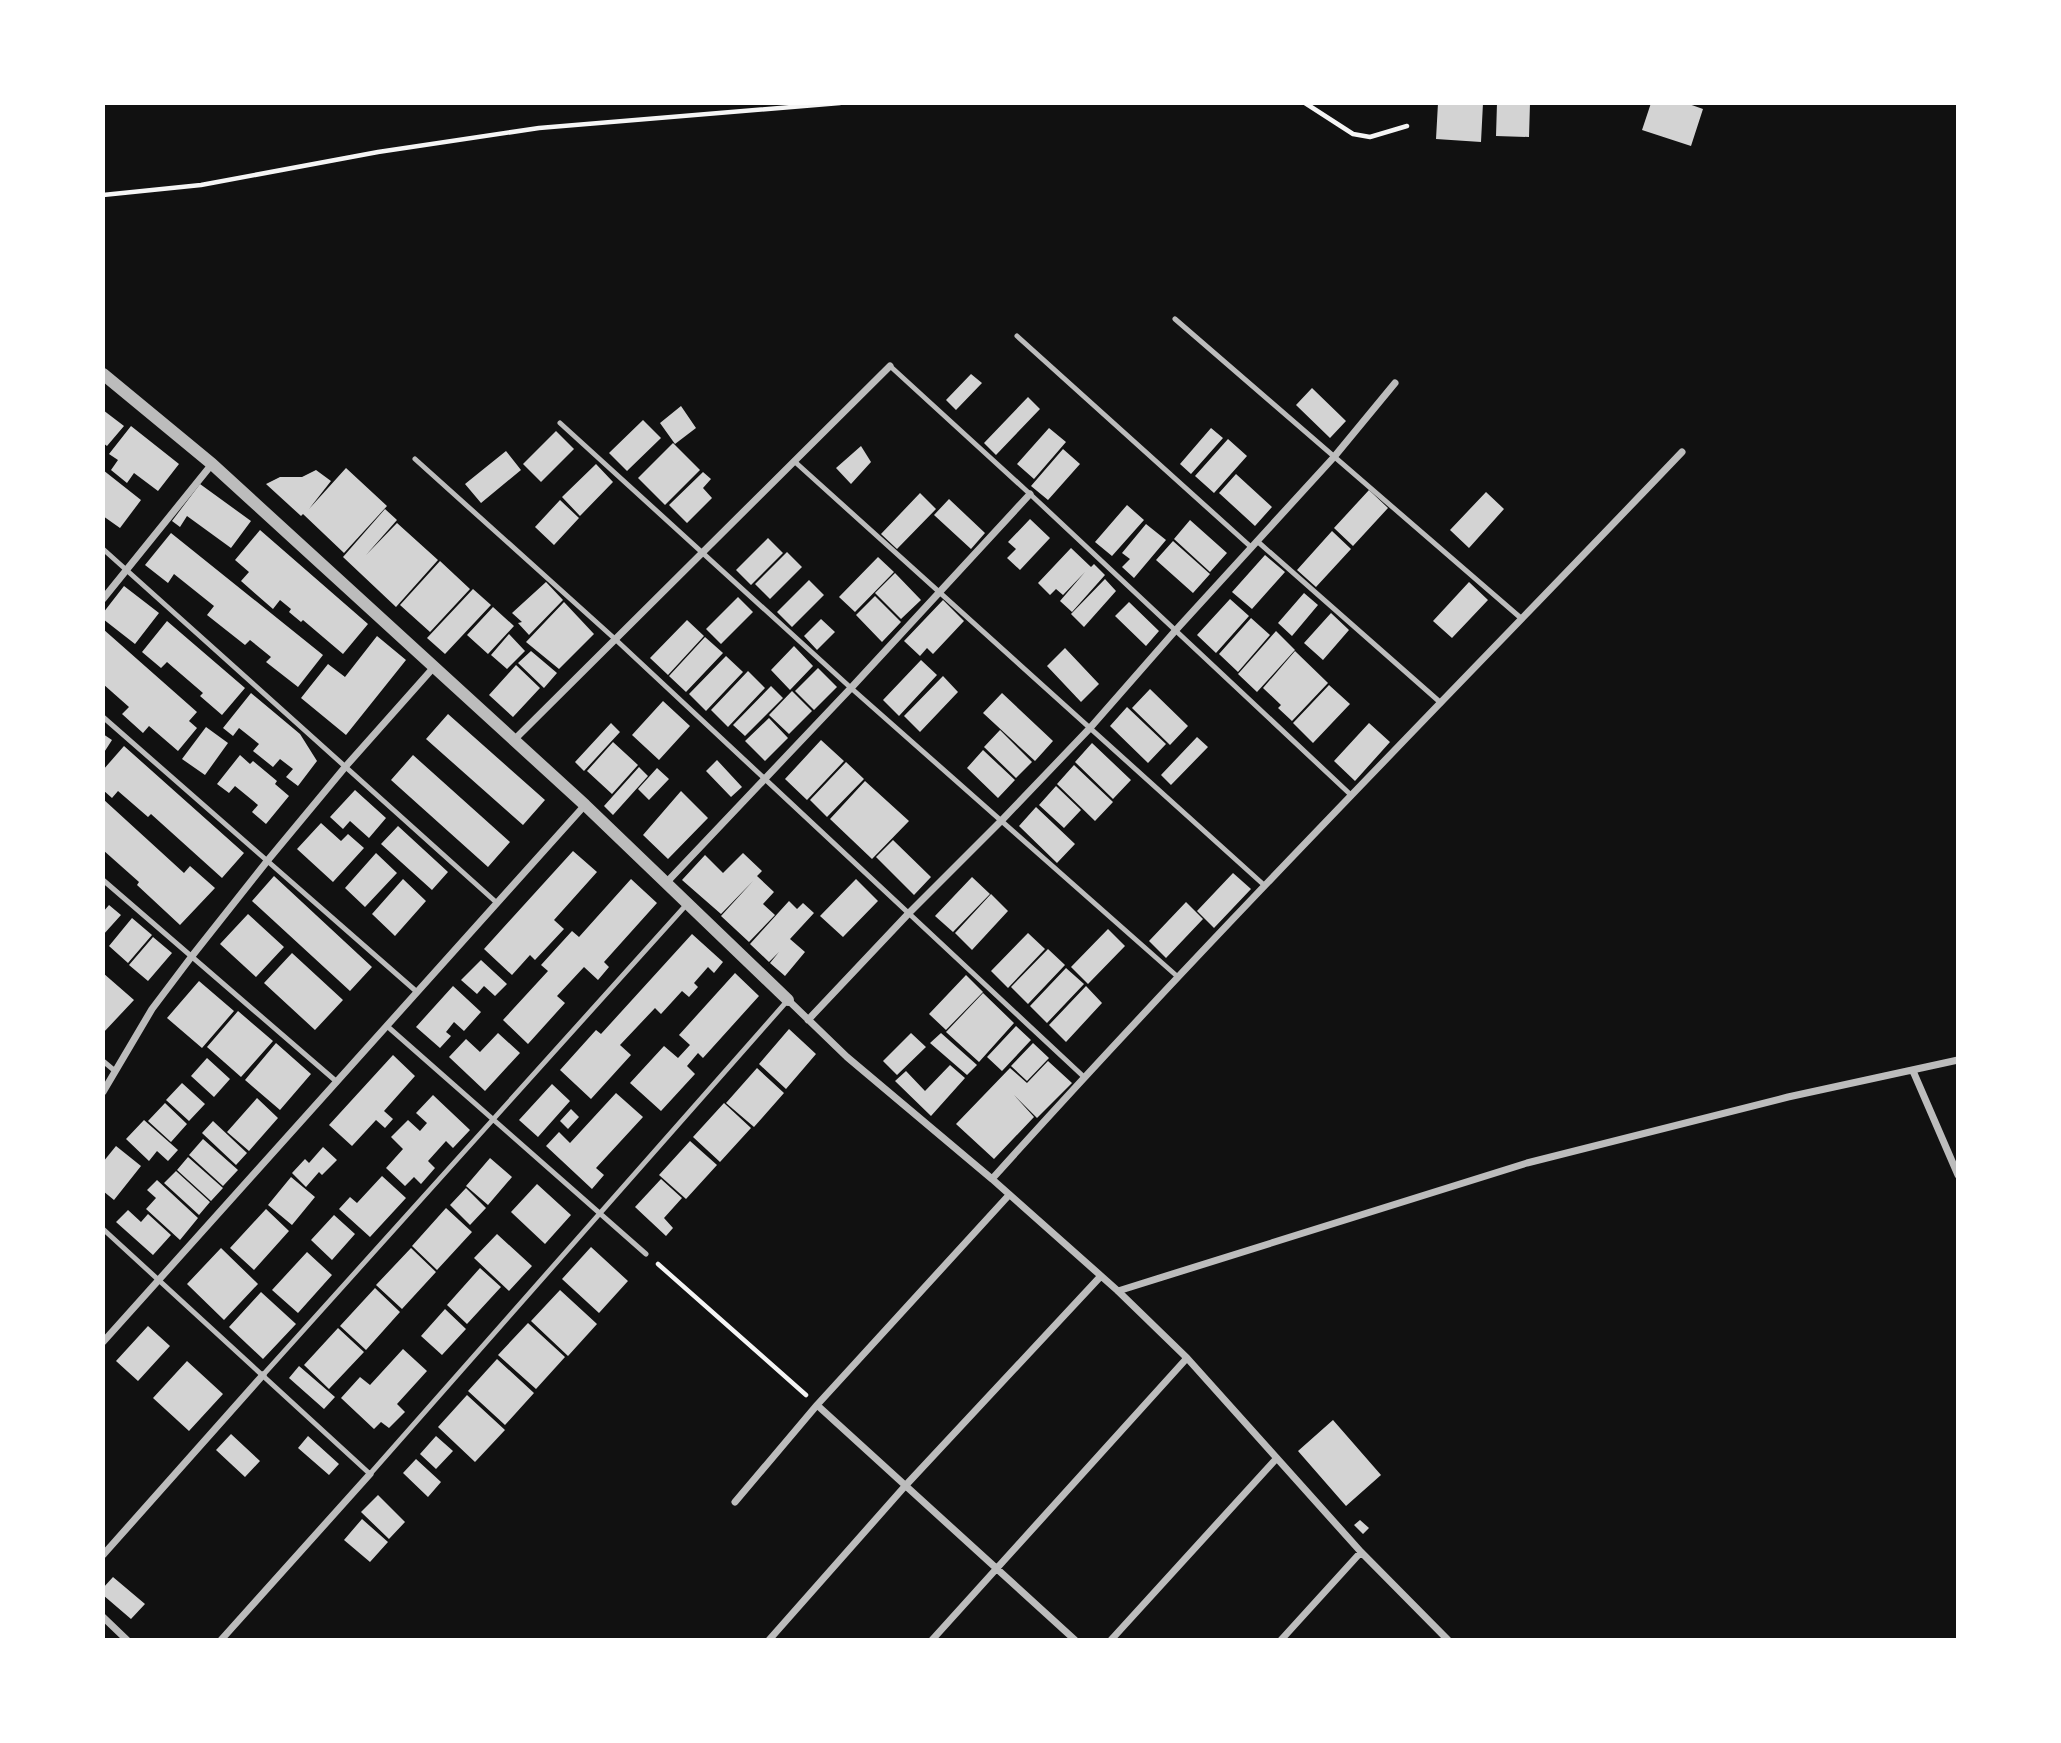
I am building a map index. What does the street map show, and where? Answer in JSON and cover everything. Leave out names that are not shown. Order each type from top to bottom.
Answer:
[{"type":"street","points":[[514,740],[890,366]]},
{"type":"street","points":[[103,374],[212,464],[585,805],[847,1057],[1118,1291],[1187,1358],[1361,1552],[1447,1640]]},
{"type":"street","points":[[808,1020],[909,912],[1090,728],[1334,457],[1395,383]]},
{"type":"street","points":[[992,1180],[1084,1077],[1264,885],[1682,452]]},
{"type":"street","points":[[103,599],[212,464]]},
{"type":"street","points":[[666,883],[1030,494]]},
{"type":"street","points":[[103,1092],[152,1009],[192,956],[346,766],[434,667]]},
{"type":"street","points":[[103,1342],[585,805]]},
{"type":"street","points":[[1118,1291],[1527,1163],[1787,1097],[1958,1060]]},
{"type":"street","points":[[1913,1071],[1958,1174]]},
{"type":"street","points":[[735,1502],[817,1405],[1009,1195]]},
{"type":"street","points":[[769,1640],[906,1485],[1100,1277]]},
{"type":"street","points":[[932,1640],[1187,1358]]},
{"type":"street","points":[[103,1555],[263,1375]]},
{"type":"street","points":[[817,1405],[1075,1640]]},
{"type":"street","points":[[1111,1640],[1276,1459]]},
{"type":"street","points":[[221,1640],[370,1474]]},
{"type":"street","points":[[1282,1640],[1361,1552]]},
{"type":"street","points":[[103,1617],[127,1640]]},
{"type":"lane","points":[[1175,319],[1522,619]]},
{"type":"lane","points":[[1017,336],[1254,544],[1441,703]]},
{"type":"lane","points":[[890,366],[1351,795]]},
{"type":"lane","points":[[560,424],[851,688],[1178,977]]},
{"type":"lane","points":[[415,459],[615,639],[1084,1077]]},
{"type":"lane","points":[[794,461],[1264,885]]},
{"type":"lane","points":[[103,549],[497,903]]},
{"type":"lane","points":[[103,717],[417,992]]},
{"type":"lane","points":[[103,880],[337,1082]]},
{"type":"lane","points":[[263,1375],[687,903]]},
{"type":"lane","points":[[103,1229],[370,1474],[788,1000]]},
{"type":"lane","points":[[387,1026],[646,1254]]},
{"type":"lane","points":[[103,1061],[115,1071]]},
{"type":"path","points":[[103,195],[201,184],[377,152],[539,128],[840,103]]},
{"type":"path","points":[[1305,103],[1353,134],[1370,137],[1407,127]]},
{"type":"path","points":[[646,1254],[817,1405]]},
{"type":"building","points":[[1438,103],[1483,103],[1481,142],[1436,139]]},
{"type":"building","points":[[1497,103],[1530,103],[1529,137],[1496,136]]},
{"type":"building","points":[[1651,103],[1686,103],[1703,109],[1691,146],[1642,130]]},
{"type":"building","points":[[971,374],[982,383],[956,410],[946,400]]},
{"type":"building","points":[[1312,388],[1346,421],[1330,438],[1296,405]]},
{"type":"building","points":[[1028,397],[1040,409],[996,455],[984,443]]},
{"type":"building","points":[[681,406],[696,428],[675,444],[660,423]]},
{"type":"building","points":[[103,410],[124,426],[107,446],[103,443]]},
{"type":"building","points":[[643,420],[661,438],[627,471],[609,453]]},
{"type":"building","points":[[131,426],[179,464],[158,491],[134,473],[127,483],[111,470],[118,460],[109,454]]},
{"type":"building","points":[[1049,428],[1066,442],[1034,479],[1017,464]]},
{"type":"building","points":[[1211,428],[1223,438],[1191,474],[1180,464]]},
{"type":"building","points":[[556,431],[574,449],[541,482],[523,464]]},
{"type":"building","points":[[1228,439],[1247,456],[1214,493],[1195,476]]},
{"type":"building","points":[[673,443],[700,470],[665,505],[638,478]]},
{"type":"building","points":[[861,446],[871,462],[851,484],[836,468]]},
{"type":"building","points":[[1063,449],[1080,464],[1048,500],[1031,486]]},
{"type":"building","points":[[506,451],[521,470],[481,503],[465,484]]},
{"type":"building","points":[[596,464],[613,482],[580,516],[562,497]]},
{"type":"building","points":[[346,468],[387,506],[344,553],[266,484],[280,477],[302,477],[316,470],[331,481],[309,509]]},
{"type":"building","points":[[103,470],[141,500],[120,528],[103,516]]},
{"type":"building","points":[[703,472],[711,479],[703,488],[712,498],[687,523],[669,505]]},
{"type":"building","points":[[1236,474],[1272,507],[1255,526],[1219,493]]},
{"type":"building","points":[[200,484],[251,521],[231,548],[187,516],[180,527],[172,521]]},
{"type":"building","points":[[1369,490],[1388,508],[1353,546],[1334,528]]},
{"type":"building","points":[[1486,492],[1504,509],[1469,548],[1450,530]]},
{"type":"building","points":[[920,493],[936,509],[897,549],[881,534]]},
{"type":"building","points":[[949,499],[985,533],[971,549],[934,515]]},
{"type":"building","points":[[560,500],[579,518],[554,545],[535,527]]},
{"type":"building","points":[[1127,505],[1144,520],[1112,556],[1095,542]]},
{"type":"building","points":[[385,509],[397,520],[366,555],[397,523],[438,560],[396,607],[343,557]]},
{"type":"building","points":[[1030,519],[1050,538],[1020,570],[1007,558],[1016,549],[1008,542]]},
{"type":"building","points":[[1190,520],[1227,553],[1210,572],[1174,539]]},
{"type":"building","points":[[1146,524],[1166,540],[1134,578],[1122,567],[1130,559],[1122,553]]},
{"type":"building","points":[[260,530],[368,624],[343,654],[303,620],[301,622],[289,612],[291,609],[280,600],[273,609],[241,581],[249,572],[235,560]]},
{"type":"building","points":[[1332,531],[1351,549],[1316,587],[1297,570]]},
{"type":"building","points":[[171,533],[323,655],[298,687],[266,662],[271,657],[250,640],[245,645],[207,615],[214,606],[174,574],[168,583],[145,565]]},
{"type":"building","points":[[768,538],[783,553],[751,585],[736,570]]},
{"type":"building","points":[[1173,541],[1210,574],[1193,593],[1156,560]]},
{"type":"building","points":[[1071,548],[1091,567],[1094,564],[1105,575],[1072,612],[1060,601],[1085,572],[1063,595],[1056,589],[1050,595],[1038,583]]},
{"type":"building","points":[[787,552],[802,567],[770,599],[755,584]]},
{"type":"building","points":[[1265,555],[1285,572],[1252,609],[1232,592]]},
{"type":"building","points":[[878,557],[894,572],[855,612],[839,597]]},
{"type":"building","points":[[440,561],[470,589],[430,632],[400,605]]},
{"type":"building","points":[[895,573],[921,600],[901,619],[875,593]]},
{"type":"building","points":[[1105,579],[1116,591],[1084,627],[1071,614]]},
{"type":"building","points":[[809,580],[824,595],[792,627],[777,612]]},
{"type":"building","points":[[546,582],[563,600],[529,635],[518,623],[522,622],[512,613]]},
{"type":"building","points":[[1469,582],[1488,600],[1452,638],[1433,621]]},
{"type":"building","points":[[124,586],[159,613],[135,644],[103,619],[103,613]]},
{"type":"building","points":[[473,589],[491,605],[445,654],[427,638]]},
{"type":"building","points":[[1304,593],[1318,605],[1292,636],[1278,623]]},
{"type":"building","points":[[875,596],[901,622],[882,642],[856,615]]},
{"type":"building","points":[[738,597],[753,612],[721,644],[706,629]]},
{"type":"building","points":[[1230,599],[1249,616],[1216,653],[1197,635]]},
{"type":"building","points":[[943,600],[964,621],[933,654],[927,648],[920,656],[904,641]]},
{"type":"building","points":[[564,602],[594,634],[559,669],[526,642]]},
{"type":"building","points":[[1129,602],[1159,631],[1146,646],[1115,616]]},
{"type":"building","points":[[493,607],[514,626],[488,654],[467,635]]},
{"type":"building","points":[[1331,613],[1349,630],[1323,660],[1304,643]]},
{"type":"building","points":[[1251,618],[1270,635],[1238,672],[1219,654]]},
{"type":"building","points":[[821,619],[835,632],[817,650],[804,636]]},
{"type":"building","points":[[687,620],[704,636],[668,675],[650,658]]},
{"type":"building","points":[[167,621],[245,688],[222,715],[200,696],[203,693],[167,662],[161,668],[142,652]]},
{"type":"building","points":[[103,629],[197,712],[189,721],[197,728],[178,751],[149,726],[143,733],[122,714],[129,707],[103,684]]},
{"type":"building","points":[[1276,631],[1295,650],[1257,692],[1238,674]]},
{"type":"building","points":[[509,634],[525,651],[507,669],[491,655]]},
{"type":"building","points":[[377,636],[406,660],[346,735],[301,698],[328,664],[345,677]]},
{"type":"building","points":[[705,637],[723,653],[686,692],[669,676]]},
{"type":"building","points":[[794,646],[813,666],[790,690],[771,670]]},
{"type":"building","points":[[1065,648],[1099,684],[1081,702],[1047,666]]},
{"type":"building","points":[[531,651],[557,673],[544,688],[518,663]]},
{"type":"building","points":[[1295,651],[1328,683],[1292,721],[1278,708],[1281,705],[1263,688]]},
{"type":"building","points":[[726,656],[743,672],[706,711],[689,694]]},
{"type":"building","points":[[921,660],[937,675],[899,716],[883,700]]},
{"type":"building","points":[[516,665],[540,688],[513,717],[489,695]]},
{"type":"building","points":[[818,668],[837,687],[814,710],[795,691]]},
{"type":"building","points":[[748,671],[765,688],[728,727],[711,710]]},
{"type":"building","points":[[943,676],[958,692],[920,732],[904,716]]},
{"type":"building","points":[[1329,685],[1350,704],[1313,743],[1293,723]]},
{"type":"building","points":[[771,686],[783,698],[745,736],[733,725]]},
{"type":"building","points":[[1150,689],[1188,726],[1170,745],[1132,708]]},
{"type":"building","points":[[792,691],[812,711],[789,734],[769,715]]},
{"type":"building","points":[[251,693],[300,734],[317,761],[298,786],[286,777],[293,769],[280,759],[273,767],[253,751],[259,744],[239,728],[233,736],[223,728]]},
{"type":"building","points":[[1002,693],[1053,741],[1035,761],[983,713]]},
{"type":"building","points":[[663,701],[690,726],[659,760],[632,735]]},
{"type":"building","points":[[1127,707],[1166,744],[1148,763],[1110,726]]},
{"type":"building","points":[[448,714],[545,800],[523,825],[426,739]]},
{"type":"building","points":[[769,718],[788,738],[765,761],[745,741]]},
{"type":"building","points":[[611,723],[620,732],[584,771],[575,762]]},
{"type":"building","points":[[1369,723],[1390,742],[1355,781],[1334,761]]},
{"type":"building","points":[[206,727],[228,743],[205,775],[182,759]]},
{"type":"building","points":[[1000,730],[1032,762],[1016,778],[984,747]]},
{"type":"building","points":[[103,734],[112,740],[103,754]]},
{"type":"building","points":[[1197,737],[1208,747],[1171,785],[1161,775]]},
{"type":"building","points":[[821,740],[844,761],[807,800],[785,779]]},
{"type":"building","points":[[613,742],[638,765],[612,794],[587,771]]},
{"type":"building","points":[[1092,743],[1131,780],[1113,799],[1075,762]]},
{"type":"building","points":[[124,746],[244,853],[222,878],[151,814],[148,817],[118,791],[112,798],[103,790],[103,770]]},
{"type":"building","points":[[983,750],[1015,780],[998,798],[967,768]]},
{"type":"building","points":[[240,755],[250,764],[253,761],[277,781],[275,784],[289,796],[266,824],[252,812],[258,805],[235,786],[229,793],[217,784]]},
{"type":"building","points":[[413,755],[510,842],[488,867],[391,780]]},
{"type":"building","points":[[717,760],[742,787],[731,797],[706,771]]},
{"type":"building","points":[[846,762],[864,779],[827,817],[810,800]]},
{"type":"building","points":[[1074,765],[1113,802],[1095,821],[1057,784]]},
{"type":"building","points":[[639,767],[648,776],[613,815],[604,806]]},
{"type":"building","points":[[657,768],[669,779],[649,800],[638,789]]},
{"type":"building","points":[[865,781],[909,821],[872,859],[830,819]]},
{"type":"building","points":[[1056,786],[1081,810],[1064,828],[1039,805]]},
{"type":"building","points":[[355,790],[386,818],[369,838],[350,821],[343,829],[330,817]]},
{"type":"building","points":[[681,791],[708,818],[668,859],[643,835]]},
{"type":"building","points":[[103,799],[184,873],[190,866],[215,888],[180,925],[137,885],[139,882],[103,850]]},
{"type":"building","points":[[1036,807],[1075,844],[1057,863],[1019,826]]},
{"type":"building","points":[[321,823],[341,841],[348,834],[364,848],[333,882],[297,849]]},
{"type":"building","points":[[398,826],[448,872],[432,890],[381,844]]},
{"type":"building","points":[[893,840],[931,877],[914,895],[876,857]]},
{"type":"building","points":[[573,851],[597,872],[554,920],[564,929],[535,960],[530,955],[512,975],[484,949]]},
{"type":"building","points":[[376,853],[397,873],[365,907],[345,888]]},
{"type":"building","points":[[743,853],[762,871],[757,876],[774,892],[763,904],[775,915],[749,942],[721,916],[753,881],[721,914],[682,880],[705,855],[723,873]]},
{"type":"building","points":[[1233,873],[1251,889],[1214,928],[1197,911]]},
{"type":"building","points":[[274,876],[372,967],[350,991],[252,901]]},
{"type":"building","points":[[972,877],[990,894],[953,932],[935,916]]},
{"type":"building","points":[[403,879],[426,901],[395,936],[372,914]]},
{"type":"building","points":[[631,879],[657,903],[604,962],[609,967],[598,980],[584,967],[557,996],[565,1003],[528,1044],[503,1020],[548,971],[541,965],[572,931],[579,937]]},
{"type":"building","points":[[856,879],[878,901],[843,937],[820,916]]},
{"type":"building","points":[[991,894],[1008,911],[972,950],[955,933]]},
{"type":"building","points":[[789,901],[797,909],[803,903],[814,913],[790,939],[805,952],[785,976],[770,963],[779,952],[769,962],[750,944]]},
{"type":"building","points":[[1186,902],[1203,919],[1166,958],[1149,941]]},
{"type":"building","points":[[109,905],[121,915],[103,935],[103,912]]},
{"type":"building","points":[[248,914],[284,947],[256,977],[220,944]]},
{"type":"building","points":[[132,918],[152,935],[128,963],[109,946]]},
{"type":"building","points":[[1108,929],[1125,946],[1088,984],[1071,967]]},
{"type":"building","points":[[1028,933],[1045,949],[1008,988],[991,971]]},
{"type":"building","points":[[692,934],[723,962],[714,973],[708,967],[694,983],[698,987],[689,997],[682,991],[661,1014],[655,1008],[620,1045],[631,1055],[591,1099],[560,1070],[596,1030],[601,1034]]},
{"type":"building","points":[[153,937],[172,953],[148,981],[129,965]]},
{"type":"building","points":[[1048,949],[1065,965],[1028,1004],[1011,987]]},
{"type":"building","points":[[292,953],[343,1000],[315,1030],[264,983]]},
{"type":"building","points":[[481,960],[507,984],[495,996],[484,986],[477,994],[461,980]]},
{"type":"building","points":[[1066,968],[1084,984],[1047,1023],[1030,1006]]},
{"type":"building","points":[[103,973],[134,1000],[103,1033]]},
{"type":"building","points":[[735,973],[759,996],[703,1058],[698,1053],[687,1066],[695,1074],[661,1111],[630,1083],[664,1046],[678,1058],[690,1045],[679,1035]]},
{"type":"building","points":[[966,975],[983,992],[946,1030],[929,1014]]},
{"type":"building","points":[[199,981],[234,1011],[202,1048],[167,1018]]},
{"type":"building","points":[[453,986],[481,1012],[464,1031],[454,1022],[446,1032],[451,1036],[440,1048],[416,1027]]},
{"type":"building","points":[[1086,986],[1102,1003],[1066,1042],[1049,1025]]},
{"type":"building","points":[[983,993],[1014,1023],[979,1062],[946,1032]]},
{"type":"building","points":[[238,1011],[273,1041],[241,1077],[207,1047]]},
{"type":"building","points":[[1016,1026],[1031,1040],[1002,1071],[987,1057]]},
{"type":"building","points":[[789,1029],[816,1054],[786,1089],[759,1064]]},
{"type":"building","points":[[498,1033],[520,1053],[485,1091],[449,1057],[466,1039],[480,1052]]},
{"type":"building","points":[[911,1033],[926,1047],[897,1075],[883,1061]]},
{"type":"building","points":[[941,1033],[977,1065],[967,1075],[930,1043]]},
{"type":"building","points":[[276,1043],[311,1074],[280,1110],[245,1080]]},
{"type":"building","points":[[1033,1043],[1049,1058],[1027,1081],[1011,1066]]},
{"type":"building","points":[[393,1055],[415,1076],[384,1111],[393,1119],[385,1128],[376,1120],[352,1146],[329,1125]]},
{"type":"building","points":[[207,1058],[230,1079],[214,1097],[191,1076]]},
{"type":"building","points":[[1048,1061],[1072,1083],[1037,1118],[1014,1095],[1034,1117],[994,1159],[956,1124],[1010,1068],[1027,1083]]},
{"type":"building","points":[[950,1065],[965,1078],[931,1116],[895,1081],[906,1071],[925,1091]]},
{"type":"building","points":[[757,1068],[784,1093],[754,1127],[726,1103]]},
{"type":"building","points":[[182,1083],[205,1104],[189,1121],[166,1100]]},
{"type":"building","points":[[552,1084],[570,1101],[538,1137],[519,1120]]},
{"type":"building","points":[[616,1093],[643,1117],[596,1168],[604,1175],[592,1189],[546,1146],[559,1132],[570,1143]]},
{"type":"building","points":[[433,1095],[470,1130],[453,1148],[446,1141],[428,1161],[435,1168],[421,1184],[414,1177],[405,1186],[386,1168],[403,1149],[391,1137],[408,1120],[420,1131],[427,1123],[416,1113]]},
{"type":"building","points":[[257,1098],[278,1118],[249,1151],[227,1132]]},
{"type":"building","points":[[165,1103],[187,1124],[171,1142],[148,1121]]},
{"type":"building","points":[[724,1103],[751,1128],[720,1162],[693,1137]]},
{"type":"building","points":[[571,1109],[579,1117],[568,1129],[560,1121]]},
{"type":"building","points":[[144,1120],[178,1150],[168,1161],[157,1151],[149,1161],[126,1139]]},
{"type":"building","points":[[213,1121],[247,1153],[236,1165],[202,1133]]},
{"type":"building","points":[[203,1139],[238,1170],[223,1186],[189,1155]]},
{"type":"building","points":[[690,1141],[717,1165],[686,1199],[659,1175]]},
{"type":"building","points":[[116,1146],[141,1166],[114,1200],[103,1191],[103,1162]]},
{"type":"building","points":[[323,1147],[337,1160],[322,1175],[319,1172],[306,1187],[292,1173],[305,1159],[309,1163]]},
{"type":"building","points":[[188,1157],[223,1188],[211,1201],[177,1170]]},
{"type":"building","points":[[490,1158],[512,1177],[488,1205],[466,1186]]},
{"type":"building","points":[[176,1171],[210,1202],[199,1215],[164,1183]]},
{"type":"building","points":[[382,1176],[406,1198],[370,1237],[339,1209],[350,1197],[357,1203]]},
{"type":"building","points":[[291,1177],[315,1197],[292,1225],[268,1205]]},
{"type":"building","points":[[661,1179],[682,1198],[664,1218],[673,1228],[666,1236],[635,1207]]},
{"type":"building","points":[[157,1180],[198,1218],[180,1240],[146,1209],[156,1198],[147,1190]]},
{"type":"building","points":[[537,1184],[571,1215],[545,1244],[511,1212]]},
{"type":"building","points":[[466,1188],[486,1208],[470,1225],[450,1205]]},
{"type":"building","points":[[446,1208],[472,1232],[437,1270],[412,1246]]},
{"type":"building","points":[[266,1209],[289,1231],[254,1270],[230,1248]]},
{"type":"building","points":[[128,1210],[141,1222],[148,1214],[171,1235],[153,1255],[116,1222]]},
{"type":"building","points":[[334,1215],[355,1234],[332,1260],[311,1240]]},
{"type":"building","points":[[497,1234],[532,1266],[509,1291],[474,1258]]},
{"type":"building","points":[[591,1247],[628,1281],[599,1313],[562,1279]]},
{"type":"building","points":[[221,1248],[258,1284],[224,1320],[187,1284]]},
{"type":"building","points":[[411,1248],[436,1272],[402,1309],[376,1285]]},
{"type":"building","points":[[307,1252],[332,1275],[298,1313],[272,1290]]},
{"type":"building","points":[[480,1268],[501,1287],[467,1324],[447,1305]]},
{"type":"building","points":[[375,1288],[400,1312],[366,1350],[340,1326]]},
{"type":"building","points":[[560,1290],[597,1324],[568,1356],[531,1321]]},
{"type":"building","points":[[261,1292],[296,1324],[263,1359],[229,1327]]},
{"type":"building","points":[[445,1309],[466,1329],[442,1355],[421,1336]]},
{"type":"building","points":[[528,1323],[565,1357],[536,1389],[498,1355]]},
{"type":"building","points":[[148,1326],[170,1346],[138,1381],[116,1361]]},
{"type":"building","points":[[338,1328],[364,1352],[329,1389],[304,1365]]},
{"type":"building","points":[[403,1349],[427,1371],[397,1404],[405,1412],[389,1428],[381,1422],[374,1429],[341,1398],[360,1377],[370,1385]]},
{"type":"building","points":[[497,1359],[534,1393],[505,1425],[468,1391]]},
{"type":"building","points":[[187,1361],[223,1394],[189,1431],[153,1398]]},
{"type":"building","points":[[299,1366],[335,1397],[324,1409],[289,1378]]},
{"type":"building","points":[[467,1395],[505,1430],[475,1462],[438,1427]]},
{"type":"building","points":[[1333,1420],[1381,1475],[1346,1506],[1298,1451]]},
{"type":"building","points":[[231,1434],[260,1461],[245,1477],[216,1450]]},
{"type":"building","points":[[308,1436],[339,1464],[329,1475],[298,1448]]},
{"type":"building","points":[[436,1436],[453,1451],[436,1469],[420,1454]]},
{"type":"building","points":[[416,1459],[441,1482],[428,1497],[403,1473]]},
{"type":"building","points":[[378,1495],[405,1522],[389,1539],[361,1512]]},
{"type":"building","points":[[362,1519],[388,1542],[370,1562],[344,1540]]},
{"type":"building","points":[[1360,1520],[1369,1528],[1363,1534],[1354,1525]]},
{"type":"building","points":[[113,1577],[145,1604],[131,1619],[103,1595],[103,1588]]}]
